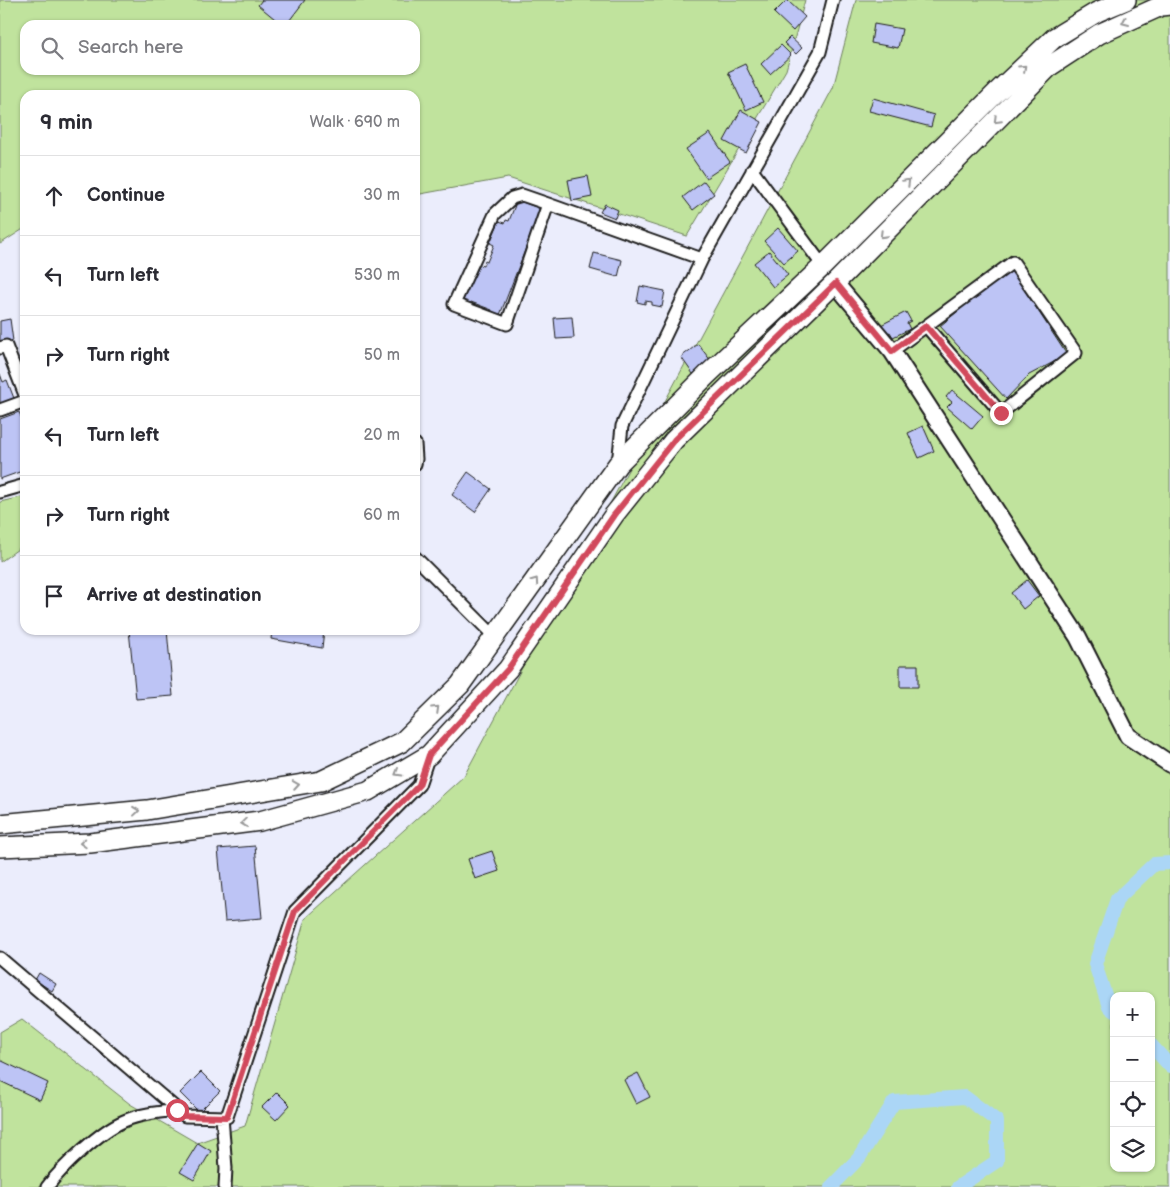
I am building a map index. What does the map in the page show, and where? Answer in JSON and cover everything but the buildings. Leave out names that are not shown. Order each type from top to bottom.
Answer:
[{"type":"main road","points":[[0,824],[147,810],[321,781],[402,742],[460,686],[618,464],[707,375],[823,266],[997,92],[1054,38],[1097,12],[1126,0]]},
{"type":"main road","points":[[0,847],[90,843],[260,821],[368,791],[429,755],[508,669],[614,515],[674,440],[836,283],[1050,66],[1099,34],[1161,6],[1170,5]]},
{"type":"street","points":[[618,464],[622,426],[702,259],[820,52],[833,0]]},
{"type":"street","points":[[752,170],[823,266]]},
{"type":"street","points":[[548,204],[507,324],[454,304],[495,214],[512,198],[522,195],[548,204],[702,259]]},
{"type":"street","points":[[892,351],[1013,262],[1076,353],[1001,413],[926,326]]},
{"type":"street","points":[[836,283],[892,351],[1078,637],[1128,736],[1170,764]]},
{"type":"street","points":[[0,348],[6,346],[20,370]]},
{"type":"street","points":[[0,410],[20,403]]},
{"type":"street","points":[[0,492],[20,486]]},
{"type":"street","points":[[420,562],[495,637]]},
{"type":"street","points":[[0,958],[185,1116],[227,1117],[295,911],[419,785],[429,755]]},
{"type":"street","points":[[47,1187],[101,1135],[124,1121],[159,1112],[177,1110]]},
{"type":"street","points":[[222,1117],[226,1168],[225,1187]]},
{"type":"green space","points":[[0,0],[805,0],[786,70],[687,236],[508,178],[420,194],[420,90],[20,90],[20,231],[0,244]]},
{"type":"green space","points":[[856,0],[1170,0],[1170,1187],[0,1187],[0,1032],[22,1019],[130,1104],[197,1143],[245,1126],[305,919],[464,776],[833,88]]},
{"type":"green space","points":[[20,497],[20,548],[0,562],[0,502]]},
{"type":"waterway","points":[[1110,1008],[1095,964],[1117,899],[1154,864],[1170,863]]},
{"type":"waterway","points":[[1155,1049],[1170,1066]]},
{"type":"waterway","points":[[831,1187],[859,1158],[894,1102],[965,1097],[997,1121],[997,1161],[958,1187]]},
{"type":"route","points":[[177,1110],[185,1116],[227,1117],[295,911],[419,785],[429,755],[508,669],[614,515],[674,440],[836,283],[892,351],[926,326],[1001,413]]}]
